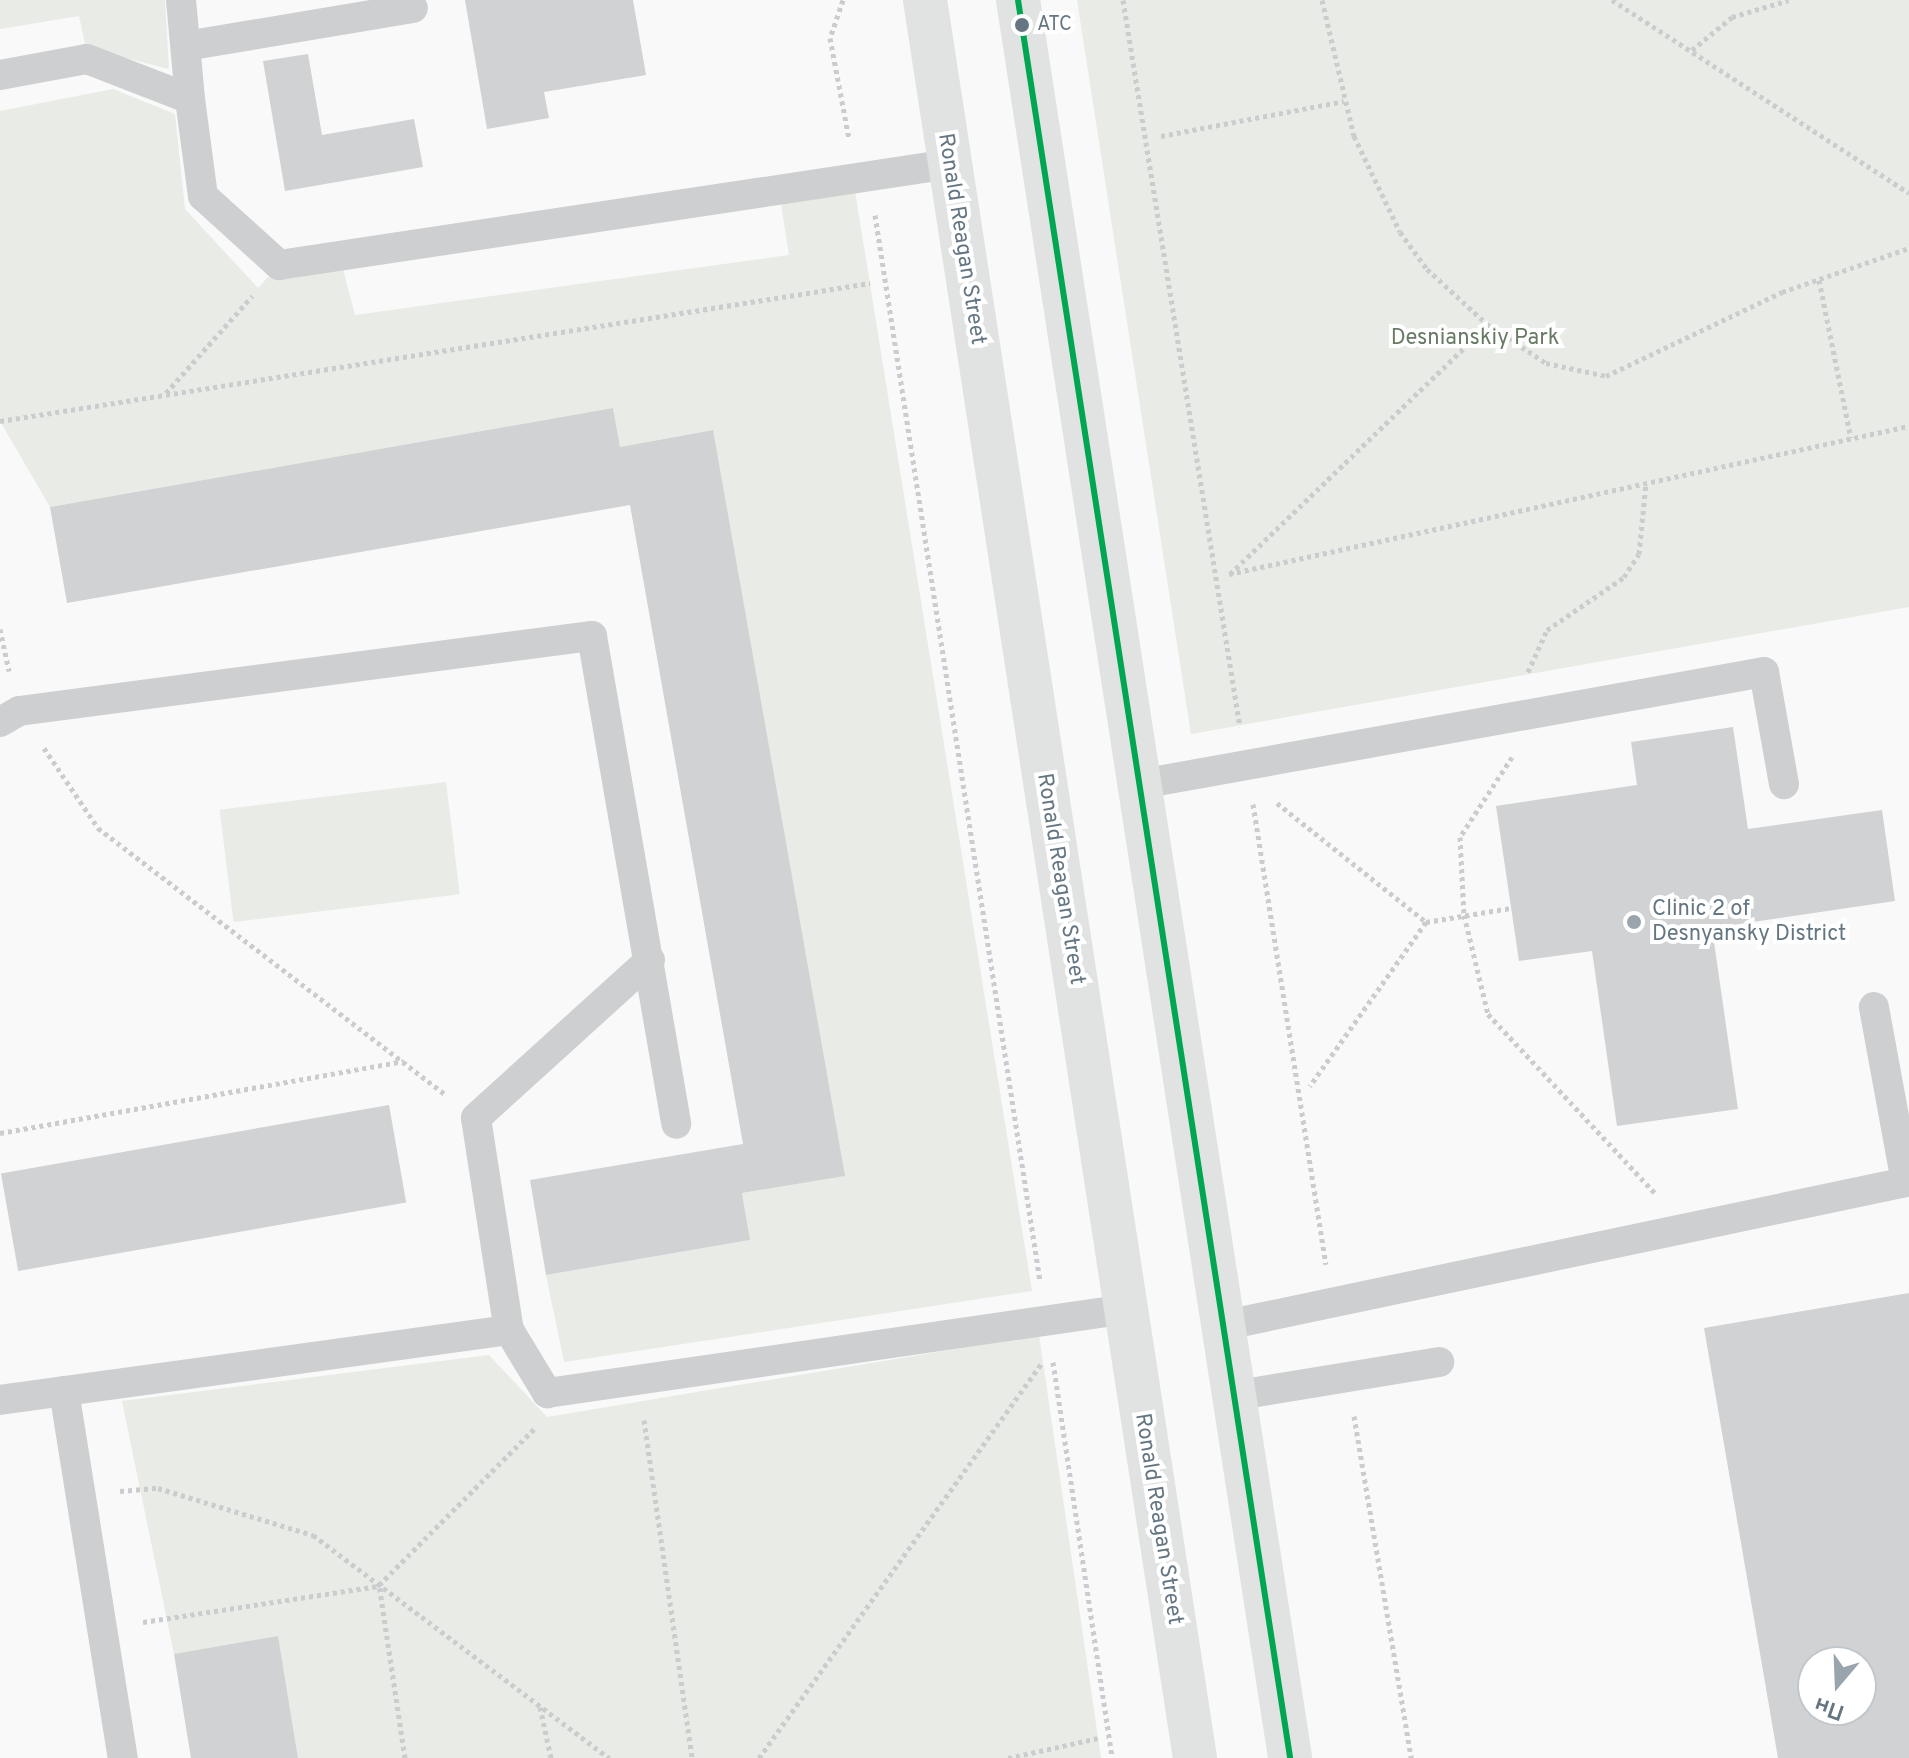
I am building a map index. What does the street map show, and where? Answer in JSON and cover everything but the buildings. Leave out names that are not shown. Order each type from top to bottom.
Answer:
[{"type":"main road","name":"Ronald Reagan Street","points":[[925,0],[1195,1758]]},
{"type":"main road","points":[[1018,0],[1238,1395],[1290,1758]]},
{"type":"lane","points":[[181,0],[203,196],[279,265],[866,173],[950,164]]},
{"type":"lane","points":[[186,46],[413,8]]},
{"type":"lane","points":[[0,75],[87,59],[190,99]]},
{"type":"lane","points":[[9,716],[592,636],[676,1124]]},
{"type":"lane","points":[[1141,784],[1764,672],[1784,784]]},
{"type":"lane","points":[[650,960],[476,1118],[509,1330],[547,1393],[1126,1309]]},
{"type":"lane","points":[[1226,1325],[1906,1182],[1874,1007]]},
{"type":"lane","points":[[0,1400],[509,1330]]},
{"type":"lane","points":[[1238,1395],[1439,1362]]},
{"type":"lane","points":[[64,1391],[123,1758]]},
{"type":"path","points":[[843,0],[830,38],[851,146],[866,173],[1047,1319],[1112,1758]]},
{"type":"path","points":[[1123,0],[1332,1305]]},
{"type":"path","points":[[1322,0],[1354,136],[1400,232],[1427,269],[1488,325],[1546,363],[1606,376],[1819,280],[1909,248]]},
{"type":"path","points":[[1612,0],[1909,193]]},
{"type":"path","points":[[1692,50],[1723,22],[1789,0]]},
{"type":"path","points":[[1161,136],[1344,101]]},
{"type":"path","points":[[166,393],[279,265]]},
{"type":"path","points":[[1819,280],[1851,438]]},
{"type":"path","points":[[0,419],[870,283]]},
{"type":"path","points":[[1488,325],[1229,574],[1909,426]]},
{"type":"path","points":[[1646,483],[1639,554],[1624,577],[1547,630],[1528,669],[1512,762],[1460,837],[1464,915],[1488,1014],[1502,1033],[1691,1229]]},
{"type":"path","points":[[9,716],[98,828],[476,1118]]},
{"type":"path","points":[[1264,792],[1426,922]]},
{"type":"path","points":[[1310,1086],[1426,922],[1511,908]]},
{"type":"path","points":[[0,1133],[404,1061]]},
{"type":"path","points":[[759,1758],[1043,1361]]},
{"type":"path","points":[[1347,1377],[1411,1758]]},
{"type":"path","points":[[638,1379],[692,1758]]},
{"type":"path","points":[[146,1636],[143,1621],[379,1585],[574,1389]]},
{"type":"path","points":[[80,1494],[158,1488],[313,1535],[609,1758]]},
{"type":"path","points":[[379,1585],[405,1758]]},
{"type":"path","points":[[540,1706],[551,1758]]},
{"type":"path","points":[[1008,1758],[1098,1738]]},
{"type":"green space","points":[[0,0],[165,0],[169,69],[86,48],[79,16],[0,29]]},
{"type":"green space","name":"Desnianskiy Park","points":[[1077,0],[1909,0],[1909,607],[1191,734]]},
{"type":"green space","points":[[113,89],[175,114],[185,209],[258,288],[268,277],[343,269],[355,315],[789,255],[780,198],[855,191],[1032,1291],[564,1362],[546,1275],[750,1240],[742,1193],[844,1176],[712,430],[620,447],[613,408],[50,507],[0,421],[0,111]]},
{"type":"green space","points":[[446,782],[460,894],[233,922],[220,810]]},
{"type":"green space","points":[[1039,1335],[1101,1758],[298,1758],[278,1637],[174,1654],[122,1401],[489,1355],[547,1417]]},
{"type":"transit line","points":[[1018,0],[1290,1758]]},
{"type":"place","name":"АТС","points":[[1022,25]]},
{"type":"place","name":"Clinic 2 of Desnyansky District","points":[[1634,922]]}]
